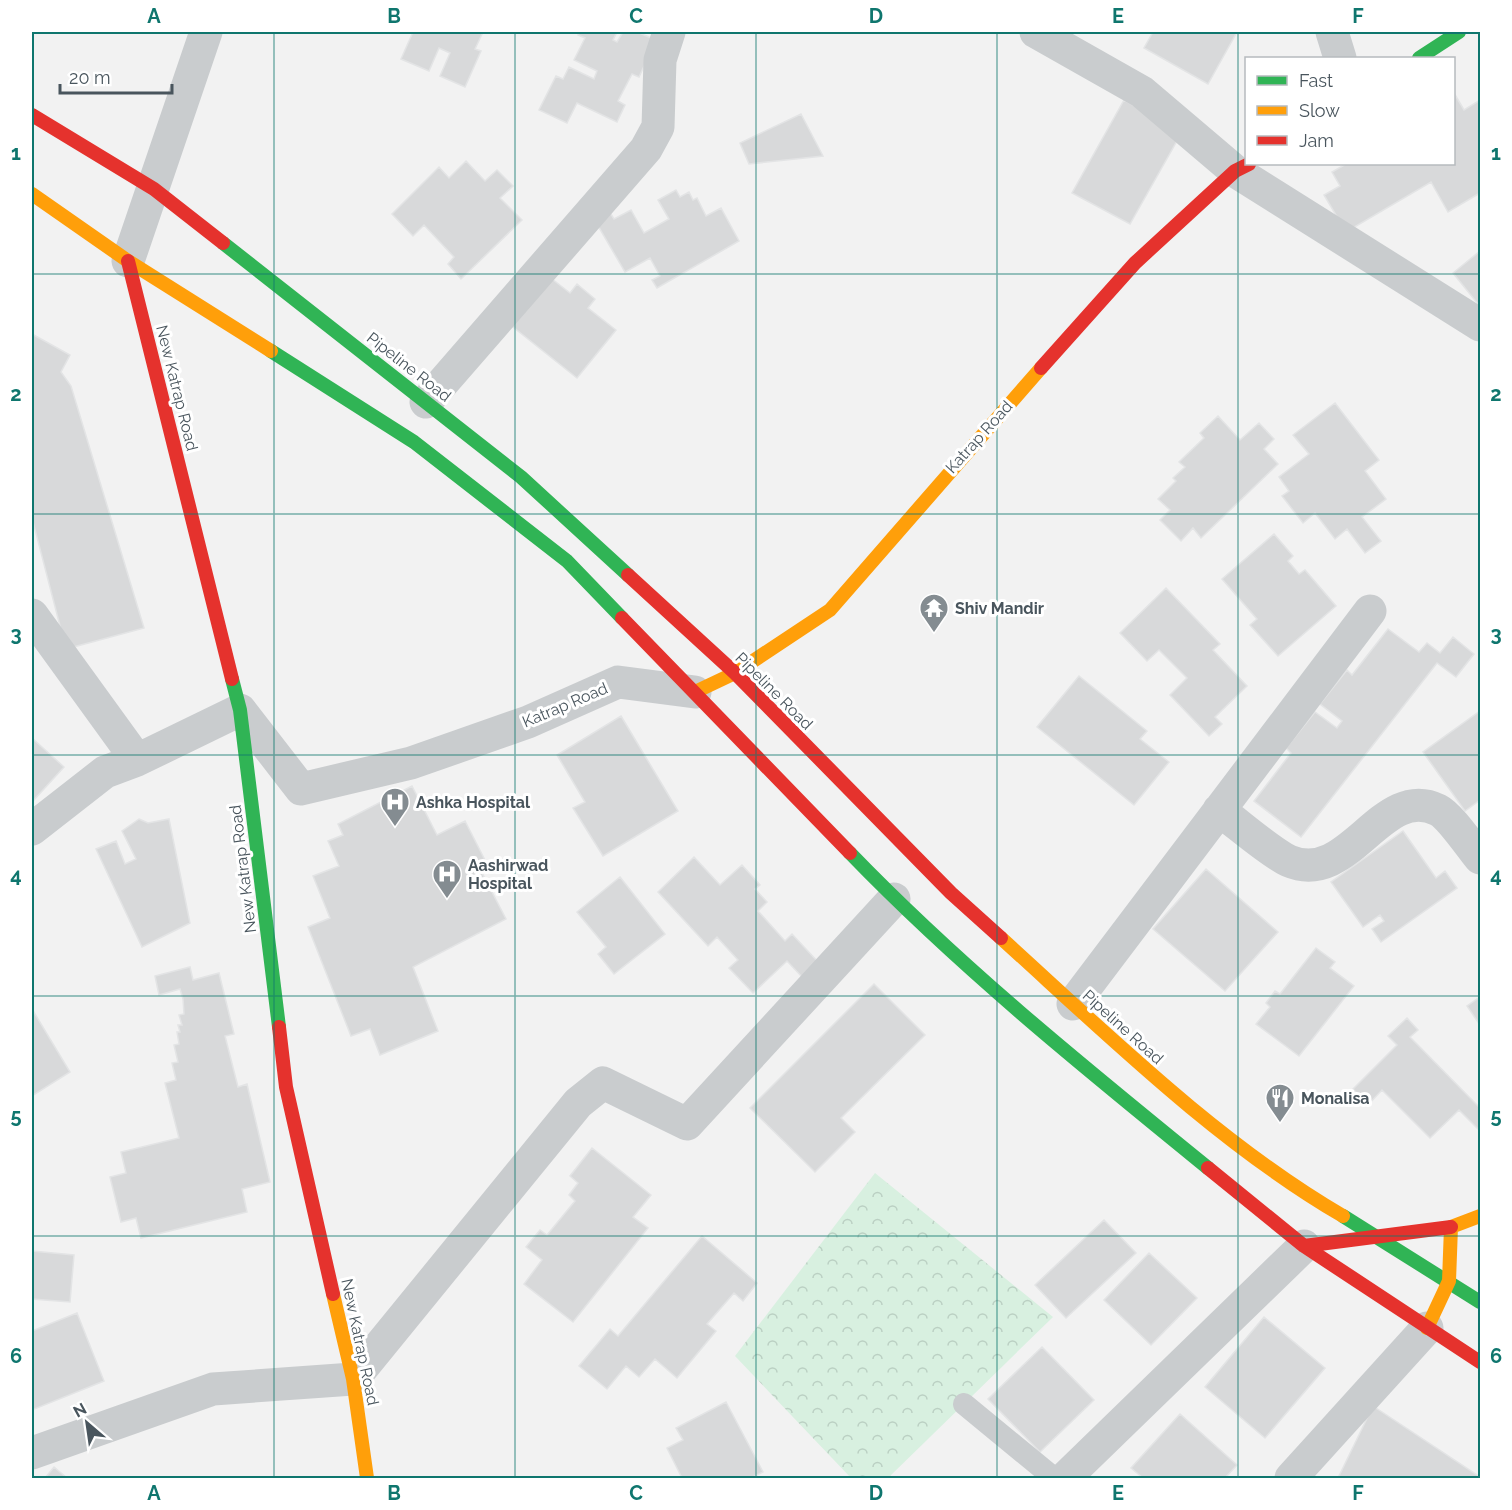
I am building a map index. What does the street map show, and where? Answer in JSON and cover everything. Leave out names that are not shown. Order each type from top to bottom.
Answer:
[{"type":"main road","points":[[1421,57],[1459,32]]},
{"type":"main road","name":"Pipeline Road","points":[[32,115],[154,189],[521,477],[735,674],[951,893],[1159,1081],[1302,1192],[1381,1238],[1480,1302]]},
{"type":"main road","name":"Katrap Road","points":[[695,692],[735,674],[830,610],[966,451],[1135,263],[1242,167]]},
{"type":"main road","points":[[32,194],[128,261],[414,442],[567,561],[894,899],[1083,1067],[1304,1246],[1480,1362]]},
{"type":"main road","name":"New Katrap Road","points":[[128,261],[240,710],[286,1087],[353,1378],[367,1479]]},
{"type":"main road","points":[[1304,1246],[1381,1238],[1451,1227],[1480,1216]]},
{"type":"main road","points":[[1427,1328],[1449,1281],[1451,1227]]},
{"type":"street","points":[[128,261],[206,32]]},
{"type":"street","points":[[426,402],[646,149],[658,127],[660,60],[669,32]]},
{"type":"street","points":[[1036,32],[1142,92],[1242,167],[1480,325]]},
{"type":"street","points":[[1332,32],[1340,57]]},
{"type":"street","points":[[1073,1004],[1370,611]]},
{"type":"street","points":[[32,615],[136,760]]},
{"type":"street","name":"Katrap Road","points":[[240,710],[301,789],[411,763],[528,722],[618,682],[695,692]]},
{"type":"street","points":[[32,829],[105,772],[136,760],[240,710]]},
{"type":"street","points":[[1219,810],[1289,861],[1309,865],[1332,861],[1403,806],[1419,804],[1440,811],[1480,858]]},
{"type":"street","points":[[32,1453],[213,1389],[353,1378],[578,1103],[603,1083],[687,1124],[894,899]]},
{"type":"street","points":[[1065,1479],[1304,1246]]},
{"type":"street","points":[[1291,1479],[1427,1328]]},
{"type":"lane","points":[[964,1404],[1054,1479]]},
{"type":"green space","points":[[875,1173],[1053,1317],[888,1478],[851,1478],[735,1356]]},
{"type":"building","points":[[413,32],[483,32],[475,49],[481,51],[465,87],[440,76],[450,53],[439,48],[429,71],[401,59]]},
{"type":"building","points":[[580,32],[617,32],[613,40],[617,42],[623,32],[637,32],[656,40],[639,77],[632,74],[618,101],[625,105],[617,122],[577,103],[567,123],[539,110],[556,76],[563,79],[569,67],[594,79],[597,71],[574,60],[585,38],[578,35]]},
{"type":"building","points":[[1153,32],[1237,32],[1208,84],[1144,48]]},
{"type":"building","points":[[1455,95],[1464,110],[1480,100],[1480,193],[1448,212],[1431,182],[1346,232],[1324,195],[1340,186],[1332,172],[1344,165],[1455,165]]},
{"type":"building","points":[[1124,100],[1182,132],[1130,224],[1072,193]]},
{"type":"building","points":[[801,114],[823,156],[749,164],[740,143]]},
{"type":"building","points":[[466,161],[485,181],[497,170],[513,186],[500,198],[522,220],[461,279],[448,264],[454,257],[424,225],[413,236],[392,214],[439,167],[449,178]]},
{"type":"building","points":[[676,190],[680,197],[689,192],[693,200],[697,198],[706,216],[721,208],[739,241],[657,288],[652,280],[660,276],[650,258],[625,272],[594,219],[609,211],[614,219],[631,210],[644,233],[669,219],[658,200]]},
{"type":"building","points":[[1480,251],[1480,302],[1478,304],[1453,273]]},
{"type":"building","points":[[547,275],[570,293],[577,284],[595,299],[588,308],[616,330],[577,378],[508,323]]},
{"type":"building","points":[[32,334],[70,355],[61,372],[71,386],[144,628],[66,649],[32,518]]},
{"type":"building","points":[[1335,403],[1379,460],[1365,471],[1386,499],[1362,517],[1381,541],[1365,553],[1347,529],[1335,539],[1315,513],[1303,523],[1282,496],[1289,491],[1279,477],[1309,454],[1293,435]]},
{"type":"building","points":[[1218,416],[1240,440],[1259,423],[1274,439],[1264,449],[1278,464],[1201,538],[1193,528],[1181,541],[1160,520],[1170,510],[1158,499],[1176,481],[1173,478],[1185,467],[1179,462],[1204,438],[1200,433]]},
{"type":"building","points":[[1274,534],[1293,556],[1288,561],[1299,574],[1305,570],[1336,606],[1278,656],[1250,625],[1257,619],[1222,579]]},
{"type":"building","points":[[1166,588],[1220,644],[1213,650],[1247,686],[1215,717],[1222,724],[1209,736],[1170,695],[1187,678],[1159,650],[1147,661],[1120,633]]},
{"type":"building","points":[[1388,629],[1419,652],[1427,643],[1440,653],[1453,637],[1474,654],[1456,677],[1437,663],[1301,837],[1254,801],[1291,753],[1286,748],[1315,712],[1337,728],[1342,721],[1320,704],[1347,670],[1352,675]]},
{"type":"building","points":[[1079,676],[1147,731],[1140,739],[1169,762],[1134,805],[1037,727]]},
{"type":"building","points":[[1480,711],[1480,800],[1465,811],[1423,752]]},
{"type":"building","points":[[621,716],[678,811],[603,856],[573,808],[585,802],[557,755]]},
{"type":"building","points":[[32,738],[64,767],[32,802]]},
{"type":"building","points":[[412,786],[437,835],[465,821],[487,864],[479,867],[506,919],[413,967],[438,1031],[380,1055],[370,1029],[351,1036],[308,927],[330,918],[313,876],[339,866],[328,841],[343,835],[338,824]]},
{"type":"building","points":[[139,819],[148,823],[169,819],[190,923],[142,947],[96,849],[116,841],[125,864],[136,859],[122,831]]},
{"type":"building","points":[[1403,831],[1436,878],[1445,871],[1457,888],[1381,942],[1372,929],[1384,921],[1380,915],[1363,927],[1331,882]]},
{"type":"building","points":[[694,857],[720,885],[742,865],[760,885],[755,889],[767,902],[758,911],[785,941],[792,934],[819,963],[803,978],[787,961],[753,993],[729,968],[738,960],[717,937],[708,946],[658,892]]},
{"type":"building","points":[[1206,869],[1278,932],[1225,991],[1153,929]]},
{"type":"building","points":[[620,877],[665,934],[614,974],[598,954],[606,947],[577,912]]},
{"type":"building","points":[[1316,948],[1335,962],[1330,968],[1354,986],[1299,1056],[1256,1024],[1270,1007],[1266,1003],[1275,991],[1280,994]]},
{"type":"building","points":[[190,967],[193,980],[219,973],[234,1034],[225,1036],[238,1087],[247,1084],[270,1182],[242,1189],[247,1212],[141,1238],[136,1218],[121,1222],[110,1177],[126,1173],[121,1152],[179,1138],[165,1083],[176,1080],[172,1063],[178,1062],[174,1045],[179,1044],[177,1032],[180,1032],[178,1025],[182,1025],[179,1015],[184,1014],[183,999],[180,989],[159,995],[155,976]]},
{"type":"building","points":[[874,984],[925,1035],[841,1118],[855,1132],[815,1172],[750,1108]]},
{"type":"building","points":[[1480,997],[1480,1025],[1467,1006]]},
{"type":"building","points":[[32,1009],[70,1072],[32,1096]]},
{"type":"building","points":[[1407,1018],[1418,1030],[1410,1037],[1480,1108],[1480,1131],[1459,1110],[1430,1138],[1382,1090],[1368,1105],[1353,1089],[1397,1045],[1388,1036]]},
{"type":"building","points":[[592,1148],[651,1195],[633,1217],[648,1228],[573,1322],[524,1284],[542,1260],[526,1247],[540,1230],[547,1235],[575,1201],[569,1195],[578,1183],[570,1176]]},
{"type":"building","points":[[1104,1220],[1136,1253],[1066,1318],[1035,1285]]},
{"type":"building","points":[[702,1236],[757,1283],[743,1301],[734,1293],[707,1324],[716,1331],[677,1378],[655,1359],[639,1377],[626,1366],[607,1389],[579,1366],[610,1329],[618,1336]]},
{"type":"building","points":[[32,1251],[74,1255],[70,1302],[32,1299]]},
{"type":"building","points":[[1149,1253],[1197,1298],[1151,1345],[1104,1300]]},
{"type":"building","points":[[77,1313],[104,1381],[32,1410],[32,1331]]},
{"type":"building","points":[[1264,1317],[1325,1368],[1265,1438],[1205,1387]]},
{"type":"building","points":[[1042,1347],[1094,1400],[1040,1452],[988,1399]]},
{"type":"building","points":[[726,1402],[763,1472],[751,1478],[682,1478],[667,1448],[683,1440],[676,1428]]},
{"type":"building","points":[[1373,1406],[1480,1477],[1480,1478],[1338,1478]]},
{"type":"building","points":[[1180,1414],[1237,1465],[1225,1478],[1143,1478],[1131,1468]]},
{"type":"building","points":[[54,1467],[67,1478],[45,1478]]},
{"type":"traffic: fast","points":[[1421,57],[1459,32]]},
{"type":"traffic: fast","points":[[223,243],[521,477],[628,575]]},
{"type":"traffic: fast","points":[[271,351],[414,442],[567,561],[622,618]]},
{"type":"traffic: fast","points":[[232,679],[240,710],[279,1027]]},
{"type":"traffic: fast","points":[[850,853],[979,976],[1208,1168]]},
{"type":"traffic: fast","points":[[1343,1216],[1480,1302]]},
{"type":"traffic: slow","points":[[32,194],[128,261],[271,351]]},
{"type":"traffic: slow","points":[[695,692],[735,673],[830,610],[1041,368]]},
{"type":"traffic: slow","points":[[1001,938],[1123,1049],[1208,1122],[1252,1156],[1343,1216]]},
{"type":"traffic: slow","points":[[1427,1328],[1449,1281],[1451,1227],[1480,1216]]},
{"type":"traffic: slow","points":[[333,1294],[353,1379],[367,1478]]},
{"type":"traffic: jam","points":[[32,115],[154,189],[223,243]]},
{"type":"traffic: jam","points":[[1041,368],[1135,263],[1235,171],[1247,165]]},
{"type":"traffic: jam","points":[[128,261],[232,679]]},
{"type":"traffic: jam","points":[[628,575],[735,673],[951,893],[1001,938]]},
{"type":"traffic: jam","points":[[622,618],[850,853]]},
{"type":"traffic: jam","points":[[279,1027],[286,1087],[333,1294]]},
{"type":"traffic: jam","points":[[1208,1168],[1304,1246],[1480,1362]]},
{"type":"traffic: jam","points":[[1304,1246],[1451,1227]]},
{"type":"place","name":"Shiv Mandir","points":[[934,634]]},
{"type":"place","name":"Ashka Hospital","points":[[395,828]]},
{"type":"place","name":"Aashirwad Hospital","points":[[447,900]]},
{"type":"place","name":"Monalisa","points":[[1280,1124]]}]
